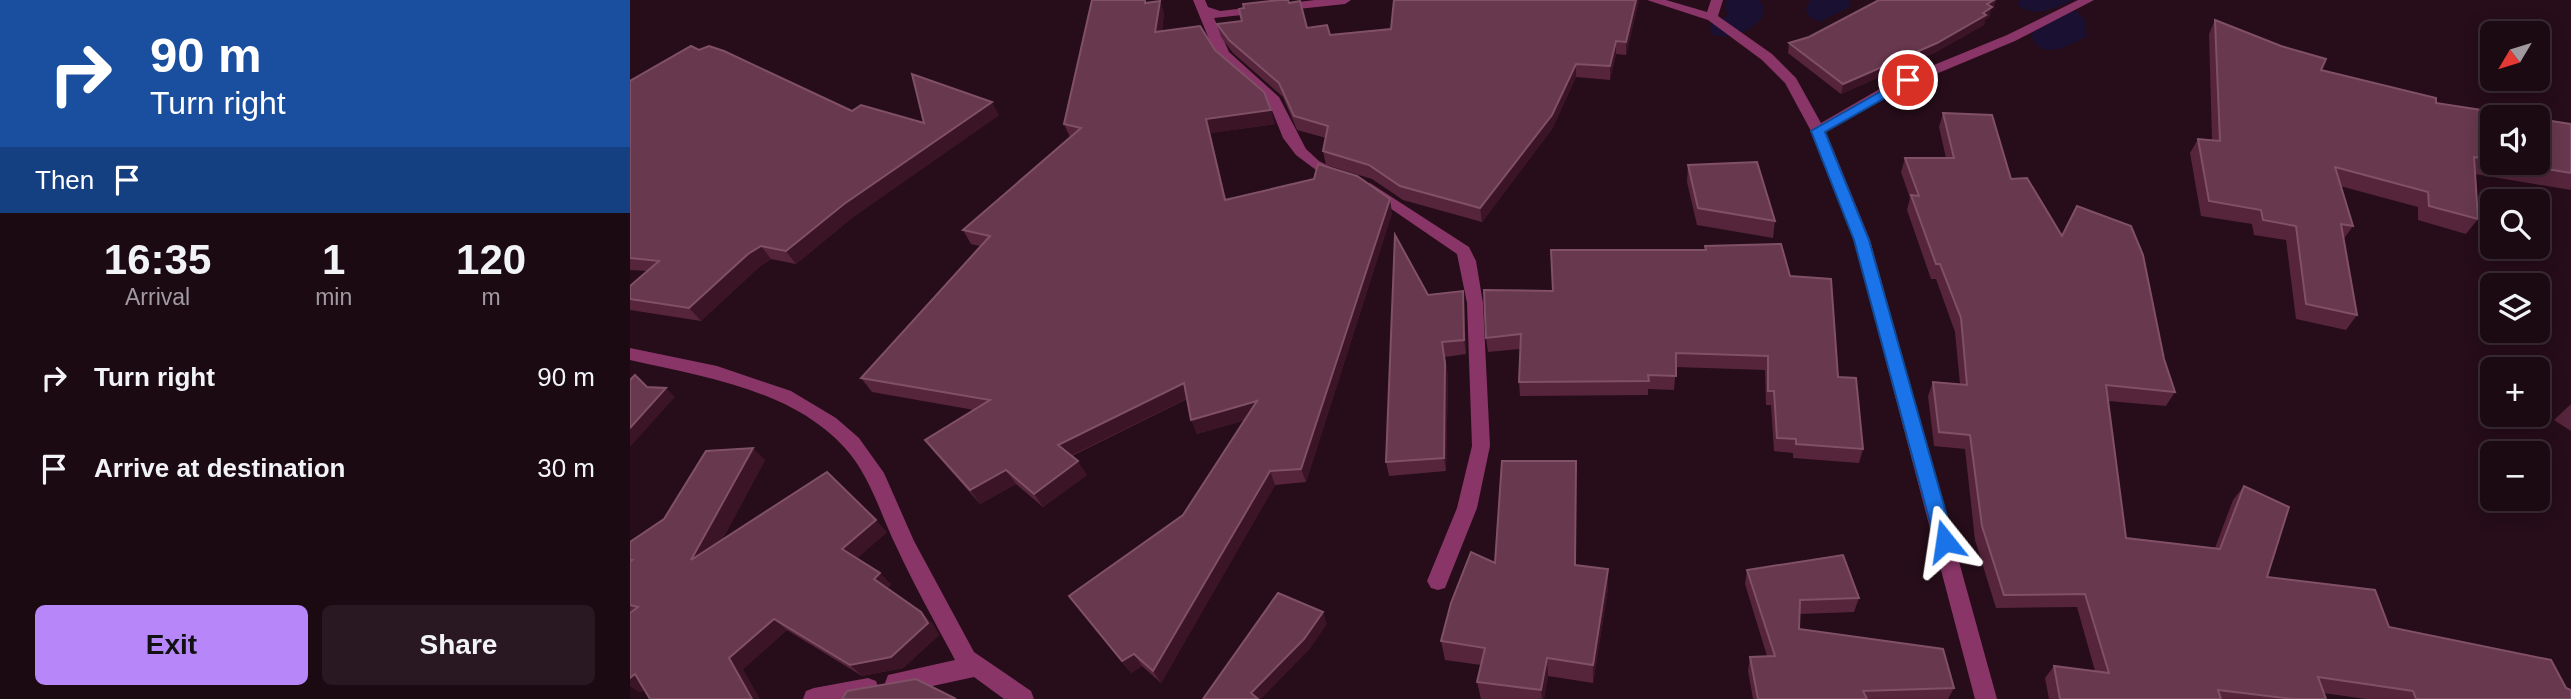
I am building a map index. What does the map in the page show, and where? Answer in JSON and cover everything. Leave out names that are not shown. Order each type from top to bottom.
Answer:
[{"type":"street","points":[[1202,6],[1220,15],[1345,0]]},
{"type":"street","points":[[1653,0],[1715,9],[1783,71],[1818,131],[1862,240],[1986,699]]},
{"type":"street","points":[[1818,131],[1895,86],[2011,37],[2088,0]]},
{"type":"street","points":[[1202,6],[1212,38],[1226,58],[1276,102],[1290,137],[1306,157],[1320,170],[1366,185],[1396,204],[1463,251],[1468,261],[1475,303],[1481,446],[1467,508],[1438,581]]},
{"type":"street","points":[[630,354],[717,373],[785,397],[829,423],[852,443],[877,479],[905,544],[966,659],[1023,699]]},
{"type":"street","points":[[814,699],[978,666]]},
{"type":"shaded area","points":[[1759,0],[1764,6],[1762,19],[1733,36],[1711,34],[1710,25],[1727,16],[1725,2]]},
{"type":"shaded area","points":[[1810,0],[1849,0],[1851,6],[1820,22],[1808,16],[1806,9]]},
{"type":"shaded area","points":[[2019,0],[2073,0],[2038,12],[2018,5]]},
{"type":"shaded area","points":[[2077,11],[2085,20],[2087,36],[2072,44],[2049,50],[2036,43],[2031,35],[2045,15]]},
{"type":"building","points":[[1092,0],[1145,0],[1145,3],[1160,1],[1155,32],[1200,26],[1215,50],[1264,92],[1271,110],[1206,119],[1225,200],[1314,179],[1318,164],[1357,176],[1390,199],[1301,469],[1270,471],[1153,671],[1134,654],[1122,661],[1069,596],[1183,515],[1257,401],[1191,420],[1184,383],[1058,445],[1078,461],[1034,494],[1006,470],[970,490],[925,440],[990,400],[861,378],[990,236],[963,230],[1081,128],[1064,124]]},
{"type":"building","points":[[1288,0],[1289,3],[1300,1],[1307,28],[1327,25],[1330,35],[1391,29],[1394,0],[1636,0],[1626,42],[1616,41],[1610,66],[1576,64],[1552,115],[1480,208],[1400,186],[1369,165],[1323,151],[1328,126],[1294,116],[1279,83],[1229,40],[1217,24],[1242,21],[1239,9],[1244,8],[1243,4]]},
{"type":"building","points":[[1879,0],[1994,0],[1987,4],[1992,7],[1983,13],[1986,15],[1937,43],[1843,84],[1789,43],[1809,37]]},
{"type":"building","points":[[2215,20],[2281,46],[2326,59],[2321,70],[2436,98],[2436,103],[2480,110],[2480,158],[2474,157],[2478,219],[2429,206],[2428,192],[2335,167],[2353,226],[2341,224],[2357,315],[2306,304],[2296,226],[2263,220],[2261,210],[2209,201],[2198,139],[2220,141]]},
{"type":"building","points":[[691,46],[699,50],[709,46],[724,51],[852,111],[861,105],[924,123],[912,74],[992,102],[844,204],[786,251],[761,246],[748,254],[689,308],[630,299],[630,286],[659,261],[630,258],[630,81]]},
{"type":"building","points":[[1943,113],[1992,115],[2011,179],[2027,178],[2062,236],[2077,206],[2131,226],[2143,255],[2164,359],[2175,392],[2106,385],[2126,538],[2220,549],[2244,486],[2289,507],[2267,577],[2375,590],[2389,627],[2551,660],[2566,688],[2571,690],[2571,699],[2416,699],[2413,691],[2318,677],[2326,699],[2293,699],[2218,690],[2221,699],[2060,699],[2054,666],[2109,673],[2085,594],[2004,595],[1982,526],[1970,435],[1939,432],[1933,382],[1967,385],[1961,318],[1940,264],[1936,264],[1911,195],[1919,196],[1905,158],[1954,158]]},
{"type":"building","points":[[2550,121],[2571,124],[2571,173],[2550,170]]},
{"type":"building","points":[[1757,162],[1775,221],[1698,208],[1688,165]]},
{"type":"building","points":[[1395,235],[1428,295],[1463,291],[1464,340],[1442,342],[1445,363],[1444,458],[1386,462]]},
{"type":"building","points":[[1781,244],[1790,276],[1831,279],[1838,377],[1856,378],[1863,449],[1796,444],[1796,439],[1777,438],[1774,391],[1768,391],[1768,356],[1676,353],[1676,376],[1648,375],[1649,381],[1519,382],[1521,334],[1486,338],[1484,290],[1553,291],[1551,250],[1706,250],[1705,246]]},
{"type":"building","points":[[635,375],[647,387],[666,388],[630,428],[630,380]]},
{"type":"building","points":[[753,448],[691,560],[827,472],[876,520],[842,549],[880,573],[874,579],[921,612],[928,623],[891,657],[850,665],[774,619],[729,658],[752,699],[650,699],[635,674],[630,678],[630,613],[638,607],[630,605],[630,542],[664,519],[706,451]]},
{"type":"building","points":[[1502,461],[1576,461],[1575,565],[1608,569],[1593,665],[1547,658],[1541,690],[1477,682],[1485,648],[1441,641],[1451,603],[1471,552],[1495,563]]},
{"type":"building","points":[[1843,555],[1859,598],[1800,600],[1799,629],[1943,649],[1954,688],[1863,691],[1867,699],[1758,699],[1750,657],[1775,656],[1747,570]]},
{"type":"building","points":[[1278,593],[1323,612],[1304,639],[1251,693],[1258,699],[1203,699]]},
{"type":"building","points":[[916,679],[956,699],[842,699],[847,691]]},
{"type":"route","points":[[1908,80],[1818,131],[1862,240],[1945,541]]}]
